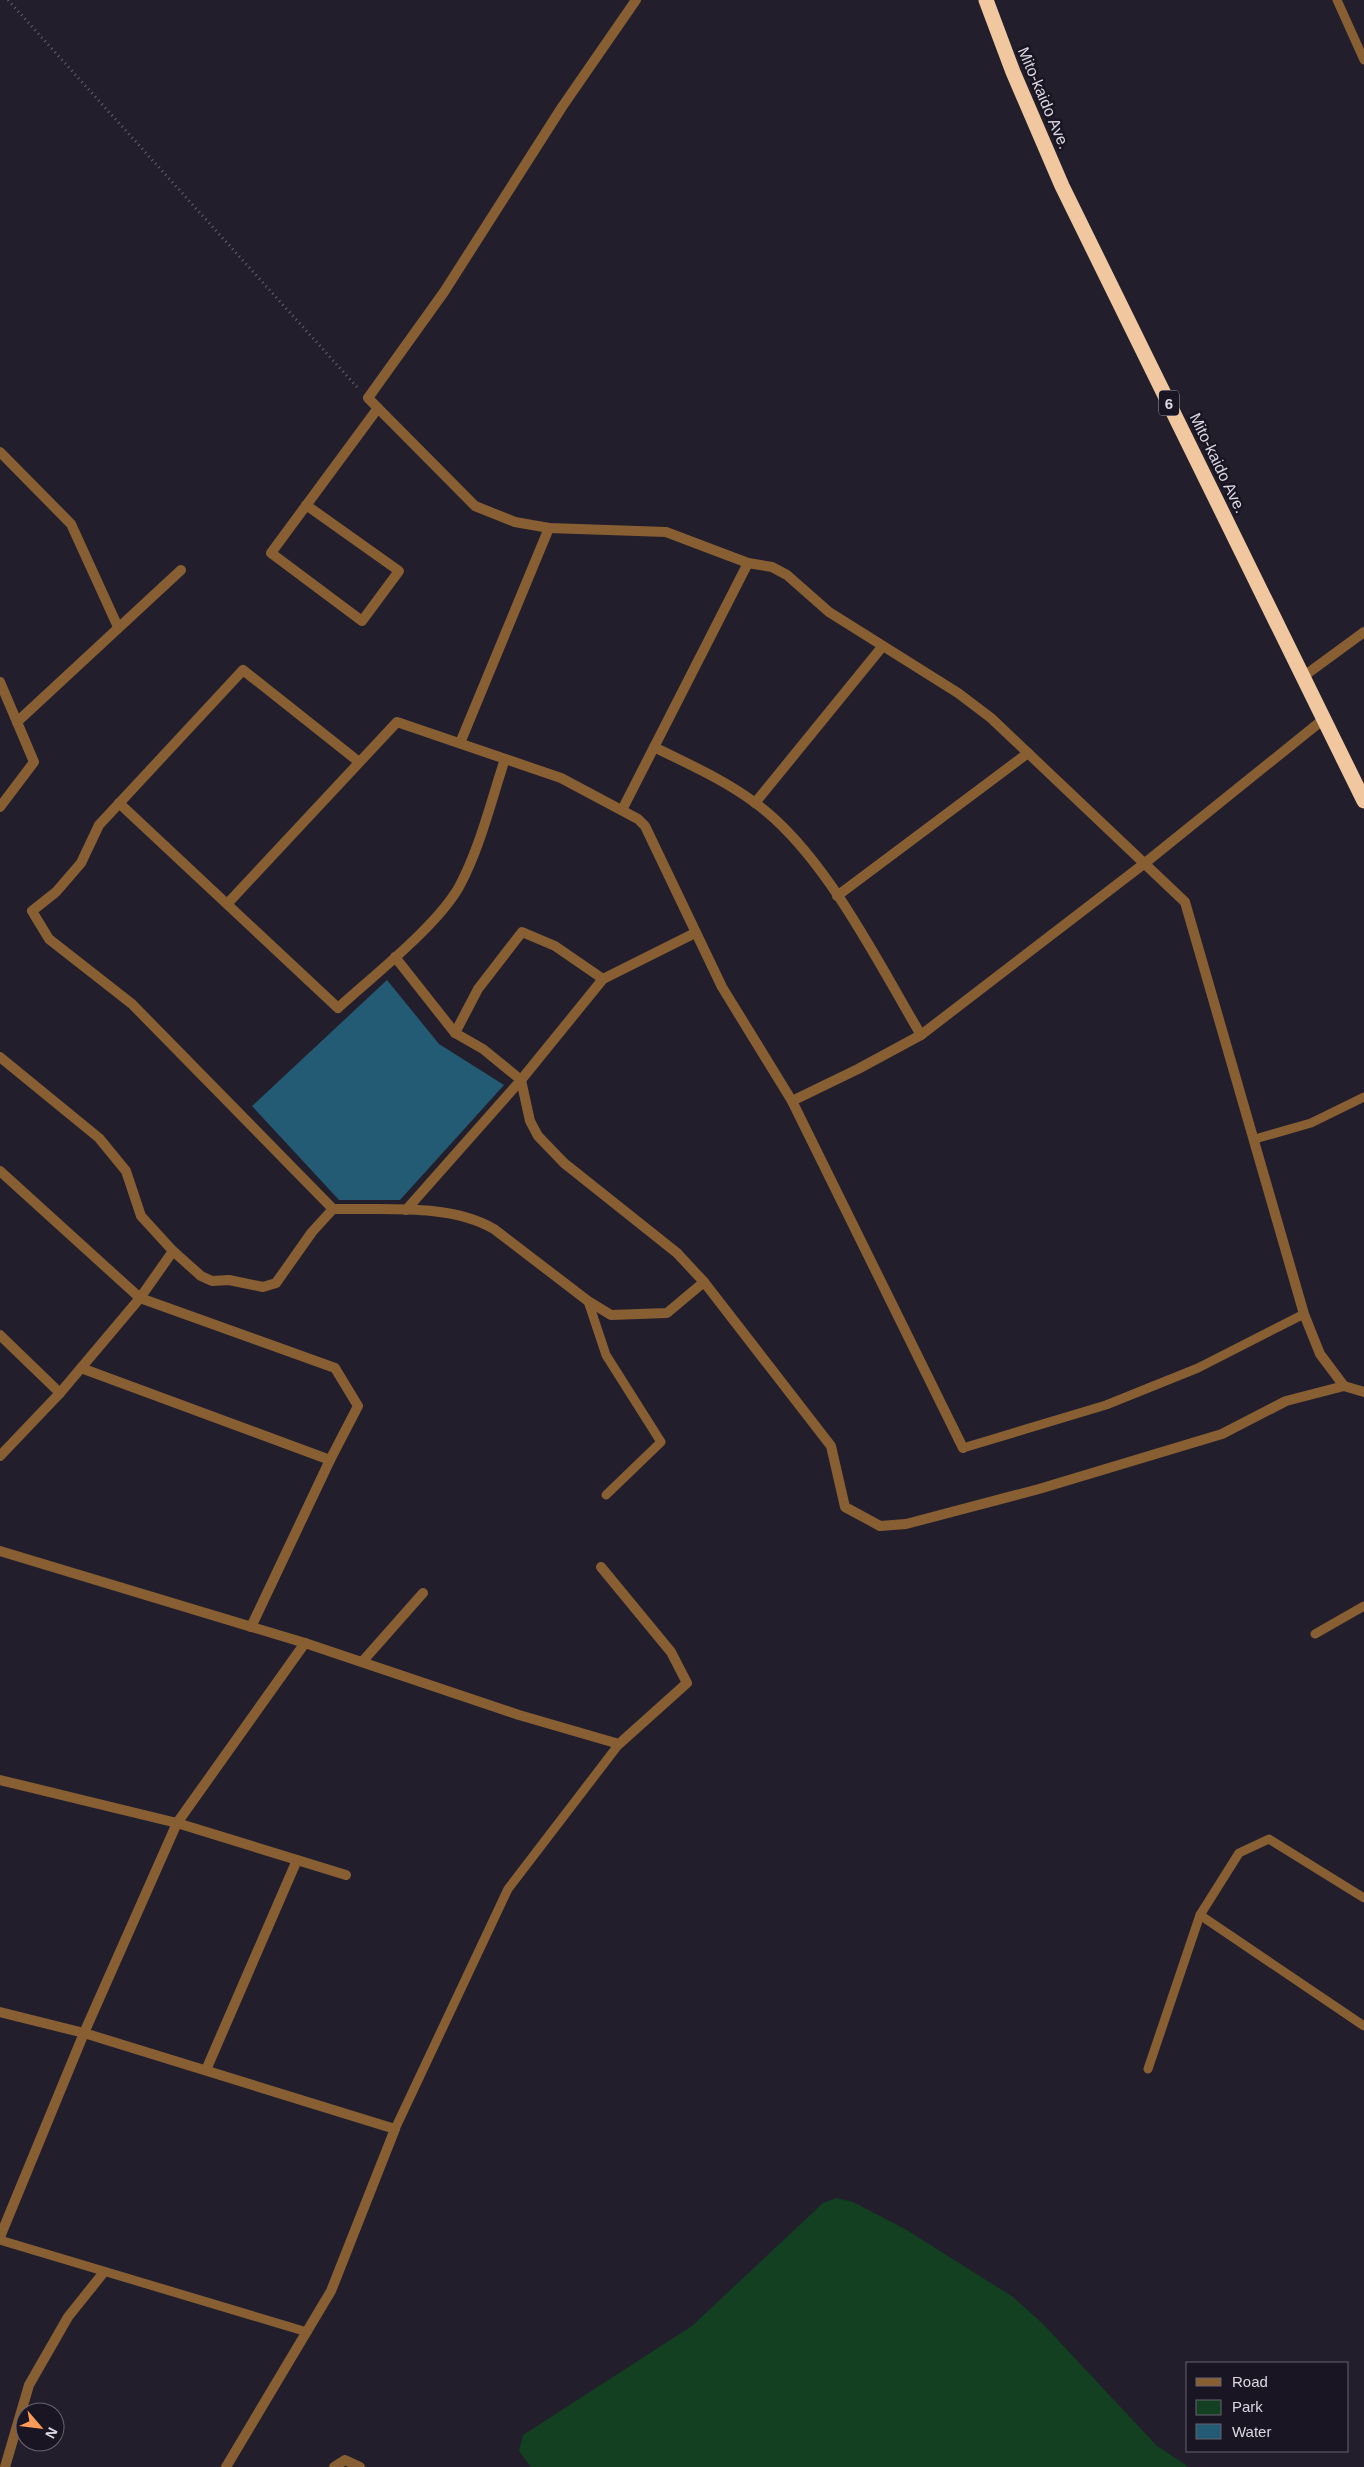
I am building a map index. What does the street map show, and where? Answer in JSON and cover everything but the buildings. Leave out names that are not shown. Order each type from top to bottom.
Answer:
[{"type":"highway","name":"Mito-kaido Ave.","points":[[986,0],[1013,72],[1062,186],[1325,718],[1364,801]]},
{"type":"street","points":[[636,0],[562,107],[444,292],[368,398],[476,506],[515,522],[549,528],[666,532],[748,563],[772,567],[787,575],[830,612],[971,703],[991,718],[1185,902],[1304,1314],[1320,1354],[1344,1386]]},
{"type":"street","points":[[306,505],[399,571],[362,620],[271,553],[306,505],[378,408]]},
{"type":"street","points":[[0,452],[71,524],[118,627]]},
{"type":"street","points":[[460,743],[549,528]]},
{"type":"street","points":[[622,810],[748,563]]},
{"type":"street","points":[[17,722],[181,570]]},
{"type":"street","points":[[1304,676],[1364,632]]},
{"type":"street","points":[[755,802],[882,647]]},
{"type":"street","points":[[359,762],[243,670],[99,825],[81,863],[56,892],[32,911],[49,939],[132,1004],[333,1209],[406,1210],[456,1214],[478,1219],[494,1229],[588,1301],[611,1314],[667,1312],[704,1282]]},
{"type":"street","points":[[0,682],[34,762],[0,807]]},
{"type":"street","points":[[792,1101],[858,1069],[921,1035],[1145,863],[1325,718]]},
{"type":"street","points":[[228,903],[397,722],[561,778],[638,819],[645,826],[722,986],[792,1101],[963,1448]]},
{"type":"street","points":[[654,747],[723,781],[755,802],[789,832],[838,896],[921,1035]]},
{"type":"street","points":[[838,896],[1028,753]]},
{"type":"street","points":[[119,803],[338,1008],[432,921],[458,888],[469,865],[506,759]]},
{"type":"street","points":[[455,1033],[478,990],[522,932],[556,946],[604,978]]},
{"type":"street","points":[[406,1210],[521,1080],[604,978],[695,933]]},
{"type":"street","points":[[395,957],[455,1033],[483,1049],[521,1080],[530,1121],[538,1136],[564,1163],[677,1253],[704,1282],[831,1446],[845,1506],[880,1526],[906,1524],[1039,1489],[1222,1434],[1286,1401],[1344,1386],[1364,1392]]},
{"type":"street","points":[[0,1058],[99,1138],[126,1171],[141,1216],[173,1251],[201,1276],[212,1281],[229,1280],[263,1287],[276,1283],[312,1232],[333,1209]]},
{"type":"street","points":[[0,1171],[140,1298],[335,1368],[358,1406],[330,1460],[251,1628]]},
{"type":"street","points":[[0,1456],[60,1393],[140,1298],[173,1251]]},
{"type":"street","points":[[0,1335],[60,1393]]},
{"type":"street","points":[[81,1368],[330,1460]]},
{"type":"street","points":[[0,1551],[362,1662],[519,1715],[619,1744],[687,1684],[672,1652],[601,1567]]},
{"type":"street","points":[[362,1662],[423,1593]]},
{"type":"street","points":[[0,2239],[84,2033],[177,1823],[305,1644]]},
{"type":"street","points":[[0,1780],[177,1823],[346,1875]]},
{"type":"street","points":[[206,2070],[297,1860]]},
{"type":"street","points":[[0,2012],[84,2033],[395,2129],[331,2291],[226,2467]]},
{"type":"street","points":[[5,2467],[29,2385],[68,2317],[104,2272]]},
{"type":"street","points":[[334,2467],[345,2460],[360,2467]]},
{"type":"lane","points":[[1337,0],[1364,60]]},
{"type":"lane","points":[[1255,1139],[1311,1124],[1364,1097]]},
{"type":"lane","points":[[588,1301],[606,1355],[661,1442],[606,1495]]},
{"type":"lane","points":[[963,1448],[1106,1405],[1198,1368],[1304,1314]]},
{"type":"lane","points":[[1315,1634],[1364,1606]]},
{"type":"lane","points":[[395,2129],[508,1889],[619,1744]]},
{"type":"lane","points":[[1148,2069],[1200,1916],[1239,1853],[1269,1839],[1364,1898]]},
{"type":"lane","points":[[1200,1916],[1364,2026]]},
{"type":"lane","points":[[0,2239],[307,2332]]},
{"type":"path","points":[[8,0],[368,398]]},
{"type":"green space","points":[[836,2198],[853,2202],[905,2229],[1013,2297],[1042,2323],[1157,2446],[1189,2467],[531,2467],[519,2451],[523,2435],[692,2326],[823,2203]]},
{"type":"water","points":[[387,980],[439,1044],[504,1085],[400,1200],[339,1200],[252,1106]]}]
